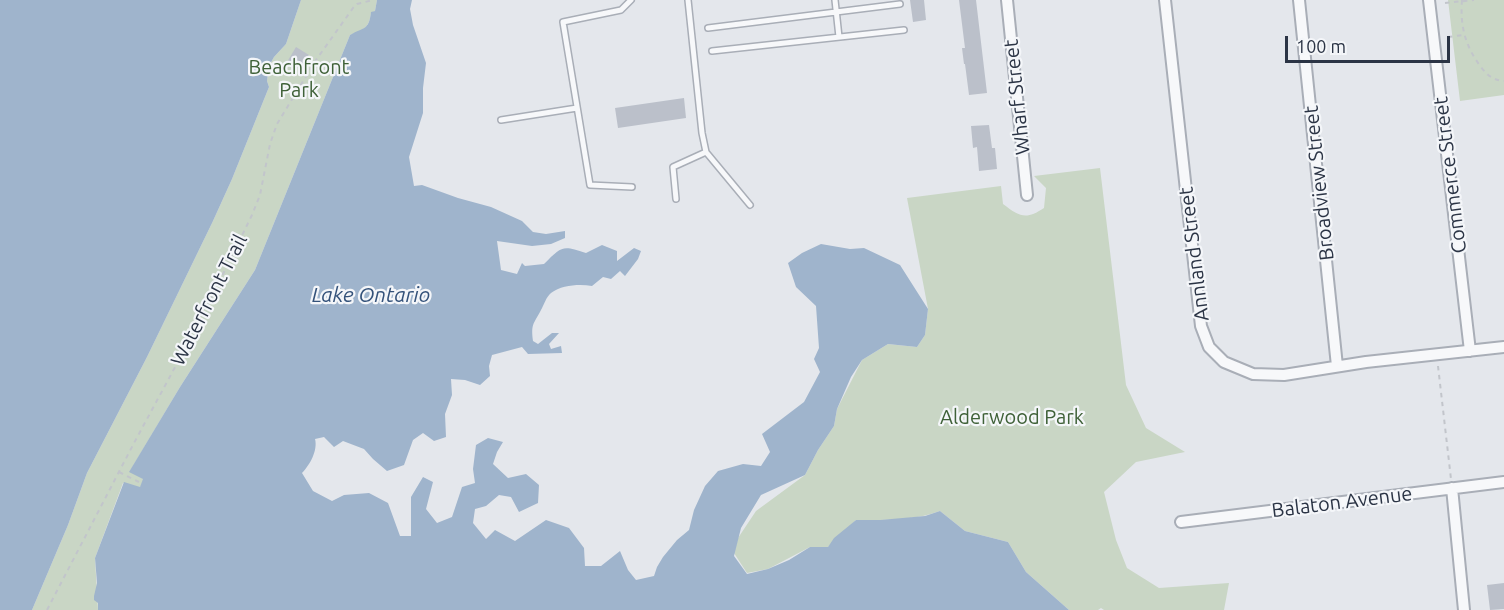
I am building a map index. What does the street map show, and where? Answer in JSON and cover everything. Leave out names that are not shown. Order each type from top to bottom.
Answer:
[{"type":"street","name":"Wharf Street","points":[[1007,0],[1027,195]]},
{"type":"street","name":"Annland Street","points":[[1165,0],[1201,326],[1209,347],[1224,362],[1253,374],[1284,375],[1337,366],[1504,347]]},
{"type":"street","name":"Broadview Street","points":[[1299,0],[1337,366]]},
{"type":"street","name":"Commerce Street","points":[[1429,0],[1470,351]]},
{"type":"street","name":"Balaton Avenue","points":[[1181,522],[1504,482]]},
{"type":"street","points":[[1452,488],[1464,610]]},
{"type":"lane","points":[[631,0],[621,10],[562,21],[590,185],[632,187]]},
{"type":"lane","points":[[688,0],[706,152],[750,205]]},
{"type":"lane","points":[[835,0],[839,37]]},
{"type":"lane","points":[[708,28],[900,4]]},
{"type":"lane","points":[[712,51],[904,30]]},
{"type":"lane","points":[[501,120],[577,108]]},
{"type":"lane","points":[[676,199],[673,167],[706,152]]},
{"type":"path","name":"Waterfront Trail","points":[[47,610],[200,321],[252,215],[260,195],[270,144],[278,124],[316,60],[353,8],[357,4],[373,0]]},
{"type":"path","points":[[1444,3],[1474,0]]},
{"type":"path","points":[[1462,1],[1464,35],[1471,54],[1484,71],[1495,80],[1504,81]]},
{"type":"path","points":[[1448,37],[1464,35]]},
{"type":"path","points":[[1436,354],[1452,488]]},
{"type":"path","points":[[119,472],[139,482]]},
{"type":"green space","name":"Beachfront Park","points":[[301,0],[377,0],[375,11],[371,13],[367,25],[350,35],[255,270],[180,387],[130,471],[144,479],[140,488],[123,483],[95,558],[98,610],[32,610],[87,473],[147,357],[232,179],[269,87],[267,81],[269,66],[286,44]]},
{"type":"green space","points":[[1448,0],[1504,0],[1504,95],[1460,101]]},
{"type":"green space","name":"Alderwood Park","points":[[1100,168],[1126,385],[1146,428],[1185,452],[1136,462],[1104,492],[1116,540],[1127,568],[1159,588],[1229,583],[1224,610],[1104,610],[1101,608],[1098,610],[1069,610],[1026,572],[1008,542],[965,531],[940,511],[909,518],[856,520],[828,547],[810,547],[768,569],[747,573],[734,553],[738,538],[756,511],[805,475],[834,426],[837,409],[862,360],[888,344],[917,347],[925,335],[928,309],[907,198],[1001,186],[1003,204],[1014,212],[1028,215],[1044,208],[1046,188],[1034,176]]},
{"type":"water","points":[[0,0],[301,0],[286,44],[269,66],[267,81],[269,87],[232,179],[147,357],[87,473],[32,610],[0,610]]},
{"type":"water","name":"Lake Ontario","points":[[377,0],[412,0],[410,9],[413,25],[426,63],[423,113],[409,157],[414,186],[422,185],[491,207],[522,221],[533,232],[546,234],[565,231],[565,238],[551,244],[532,246],[497,241],[501,270],[517,274],[522,263],[525,266],[544,264],[559,250],[567,248],[586,253],[602,245],[617,251],[617,261],[634,248],[641,251],[625,276],[620,271],[611,279],[603,277],[592,286],[565,287],[549,295],[533,325],[533,341],[538,344],[552,333],[559,333],[549,344],[551,349],[561,346],[562,353],[528,354],[522,347],[492,355],[489,366],[490,376],[480,385],[465,380],[451,379],[452,395],[445,414],[446,437],[434,441],[423,433],[413,440],[404,465],[387,471],[364,449],[343,441],[334,447],[324,437],[315,439],[313,457],[302,473],[313,491],[332,501],[344,495],[369,493],[388,503],[400,536],[411,536],[411,497],[423,477],[433,482],[426,509],[437,523],[452,517],[462,487],[475,483],[473,469],[476,445],[488,438],[503,442],[493,464],[508,478],[526,474],[539,485],[538,503],[519,512],[511,497],[499,495],[486,506],[475,509],[473,523],[486,539],[495,530],[515,541],[546,520],[569,528],[584,548],[585,566],[601,566],[620,551],[628,570],[636,580],[654,576],[663,557],[689,530],[694,510],[705,486],[718,471],[743,464],[761,466],[770,452],[762,434],[804,402],[820,372],[814,359],[819,348],[816,306],[796,287],[788,263],[821,244],[850,249],[864,248],[900,265],[928,309],[925,335],[917,347],[888,344],[862,360],[851,377],[837,409],[834,426],[805,475],[761,495],[741,528],[734,556],[747,574],[768,569],[789,560],[810,547],[828,547],[834,538],[856,520],[925,516],[940,511],[965,531],[1008,542],[1026,572],[1069,610],[98,610],[98,603],[94,600],[97,583],[95,558],[124,482],[140,487],[143,479],[129,472],[255,270],[350,35],[367,26],[371,12],[375,11]]},
{"type":"building","points":[[910,0],[924,0],[926,20],[913,22]]},
{"type":"building","points":[[959,0],[976,0],[987,93],[969,95],[962,48],[965,48]]},
{"type":"building","points":[[296,47],[309,55],[300,69],[287,62]]},
{"type":"building","points":[[684,98],[686,118],[618,128],[615,108]]},
{"type":"building","points":[[989,125],[997,169],[979,171],[977,147],[973,148],[971,126]]},
{"type":"building","points":[[1504,583],[1504,609],[1490,610],[1487,585]]}]
